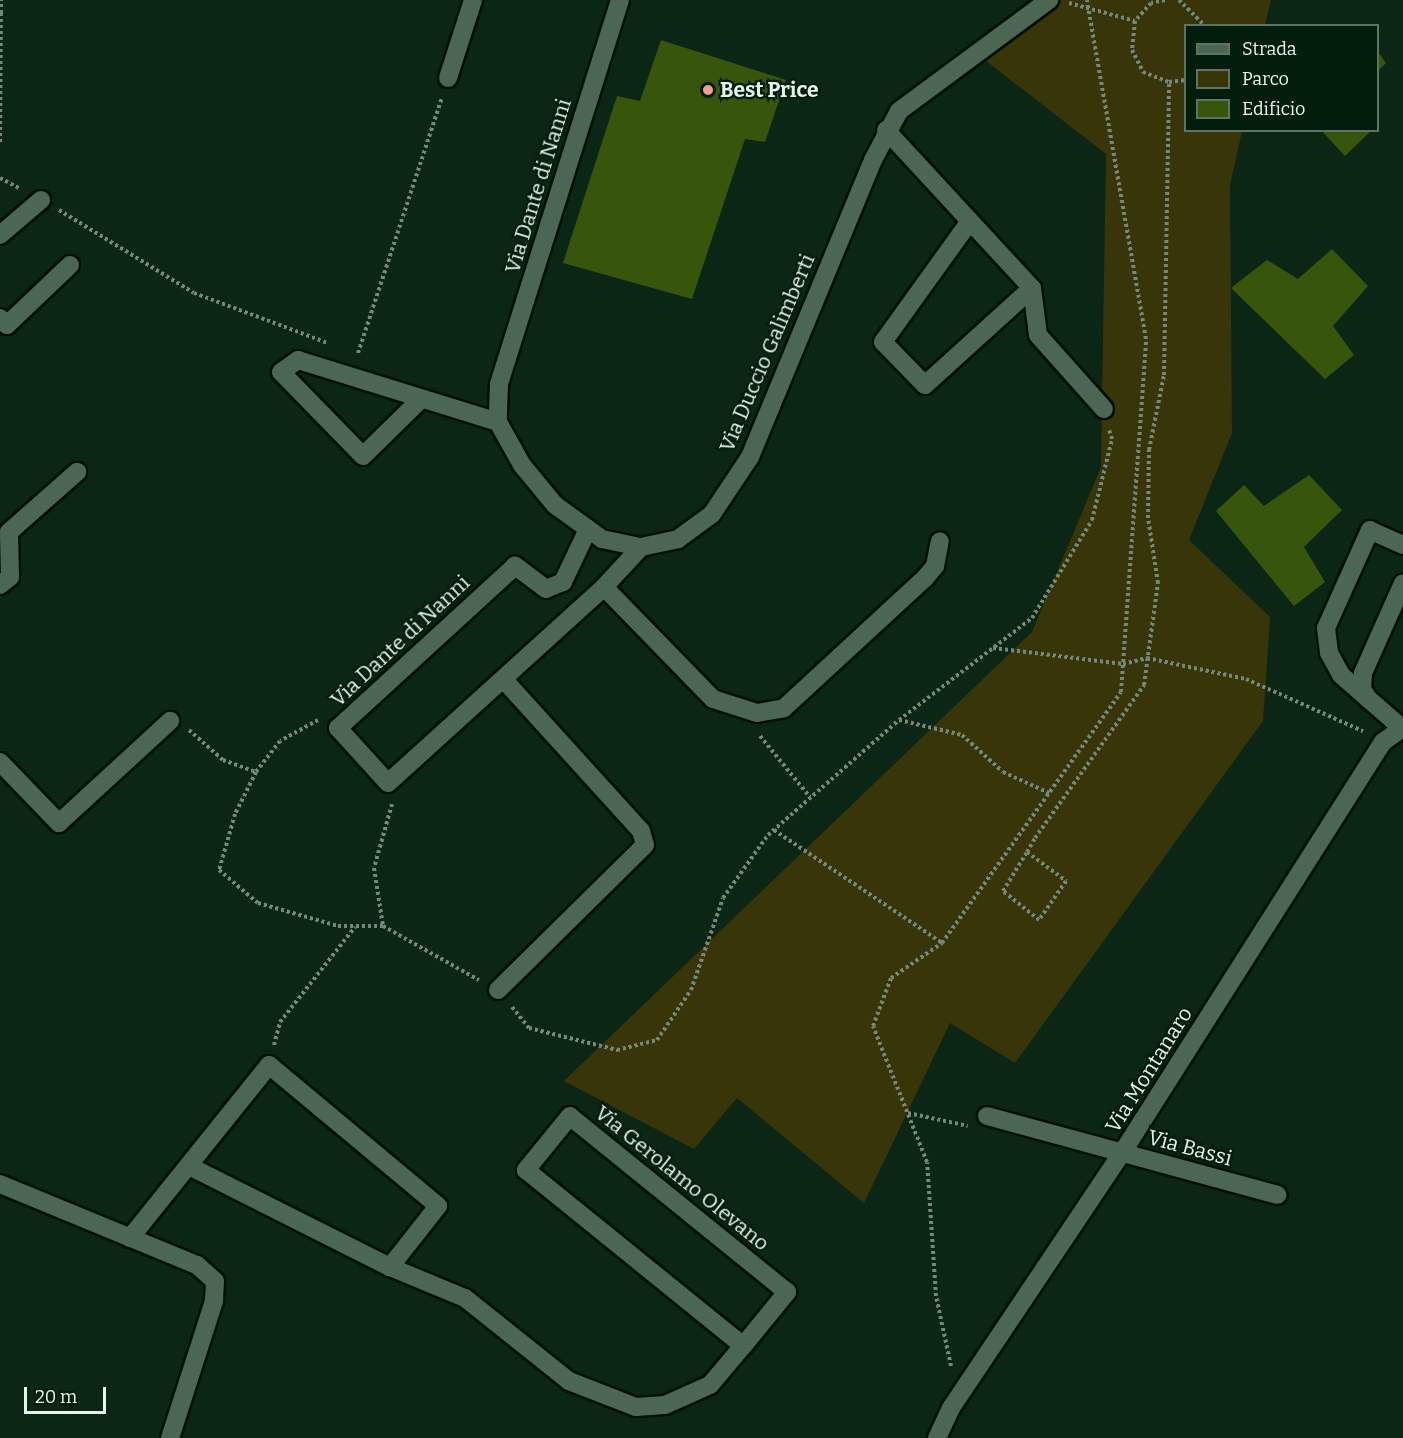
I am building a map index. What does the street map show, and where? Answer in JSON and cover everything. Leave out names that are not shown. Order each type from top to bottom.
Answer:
[{"type":"street","points":[[448,78],[473,0]]},
{"type":"street","name":"Via Dante di Nanni","points":[[498,422],[499,384],[620,0]]},
{"type":"street","name":"Via Duccio Galimberti","points":[[641,547],[678,539],[712,514],[750,458],[886,130],[915,96],[1049,0]]},
{"type":"street","points":[[886,130],[1032,288],[1038,335],[1104,409]]},
{"type":"street","points":[[0,235],[41,200]]},
{"type":"street","points":[[970,221],[883,342],[925,385],[1032,288]]},
{"type":"street","points":[[0,318],[7,325],[70,265]]},
{"type":"street","points":[[421,399],[363,456],[281,372],[297,360],[498,422],[522,465],[555,505],[602,539],[641,547]]},
{"type":"street","points":[[0,585],[10,577],[9,532],[77,472]]},
{"type":"street","name":"Via Dante di Nanni","points":[[588,529],[563,582],[546,589],[515,566],[338,728],[388,783],[604,587],[641,547]]},
{"type":"street","points":[[1402,729],[1372,705],[1341,675],[1329,652],[1326,628],[1370,530],[1403,545]]},
{"type":"street","points":[[604,587],[714,699],[739,710],[756,713],[784,708],[925,578],[935,566],[940,541]]},
{"type":"street","points":[[1372,705],[1362,689],[1363,673],[1403,583]]},
{"type":"street","points":[[498,990],[645,845],[641,831],[503,679]]},
{"type":"street","points":[[0,762],[58,823],[170,721]]},
{"type":"street","name":"Via Montanaro","points":[[937,1438],[951,1408],[1122,1153],[1383,742],[1402,729]]},
{"type":"street","points":[[130,1239],[269,1065],[438,1206],[390,1267]]},
{"type":"street","name":"Via Gerolamo Olevano","points":[[189,1166],[390,1267],[465,1298],[568,1381],[636,1407],[665,1405],[710,1384],[743,1346],[787,1292],[570,1116],[526,1170],[743,1346]]},
{"type":"street","name":"Via Bassi","points":[[987,1116],[1277,1195]]},
{"type":"street","points":[[0,1184],[197,1265],[215,1281],[214,1301],[170,1438]]},
{"type":"path","points":[[0,142],[1,0]]},
{"type":"path","points":[[1057,0],[1135,21]]},
{"type":"path","points":[[952,1371],[936,1296],[927,1162],[873,1026],[891,978],[942,943],[1121,692],[1146,339],[1087,0]]},
{"type":"path","points":[[1165,0],[1151,3],[1135,21],[1132,50],[1143,72],[1169,82],[1184,80]]},
{"type":"path","points":[[1179,0],[1203,24]]},
{"type":"path","points":[[358,354],[448,78]]},
{"type":"path","points":[[1027,852],[1066,881],[1039,920],[1003,891],[1027,852],[1144,685],[1158,583],[1148,518],[1149,450],[1164,375],[1169,82]]},
{"type":"path","points":[[0,178],[41,200],[194,293],[333,345]]},
{"type":"path","points":[[351,351],[367,356]]},
{"type":"path","points":[[344,723],[329,714],[280,741],[256,772],[235,814],[219,870],[258,903],[338,927],[383,927],[498,990],[529,1028],[617,1050],[657,1040],[691,990],[723,898],[774,830],[899,720],[1032,618],[1092,520],[1112,439],[1104,409]]},
{"type":"path","points":[[992,648],[1123,664],[1147,658],[1246,679],[1383,742]]},
{"type":"path","points":[[739,710],[810,797]]},
{"type":"path","points":[[899,720],[962,735],[1003,772],[1049,793]]},
{"type":"path","points":[[170,721],[179,721],[223,760],[256,772]]},
{"type":"path","points":[[383,927],[374,868],[401,770]]},
{"type":"path","points":[[774,830],[942,943]]},
{"type":"path","points":[[269,1065],[280,1022],[356,926]]},
{"type":"path","points":[[908,1113],[976,1127],[987,1116]]},
{"type":"green space","points":[[1048,0],[1271,0],[1265,24],[1184,24],[1184,132],[1242,132],[1230,185],[1232,433],[1189,540],[1270,617],[1263,721],[1015,1063],[950,1023],[864,1203],[737,1098],[694,1149],[564,1081],[1032,632],[1101,467],[1106,154],[976,53]]},
{"type":"building","points":[[661,40],[786,80],[765,142],[745,139],[692,299],[563,263],[617,96],[640,101]]},
{"type":"building","points":[[1379,53],[1386,63],[1379,70]]},
{"type":"building","points":[[1323,132],[1370,132],[1345,156]]},
{"type":"building","points":[[1332,249],[1368,286],[1333,326],[1354,355],[1325,379],[1231,288],[1267,260],[1298,279]]},
{"type":"building","points":[[1309,475],[1342,510],[1304,547],[1325,582],[1294,606],[1216,511],[1244,485],[1264,506]]},
{"type":"place","name":"Best Price","points":[[708,90]]}]
